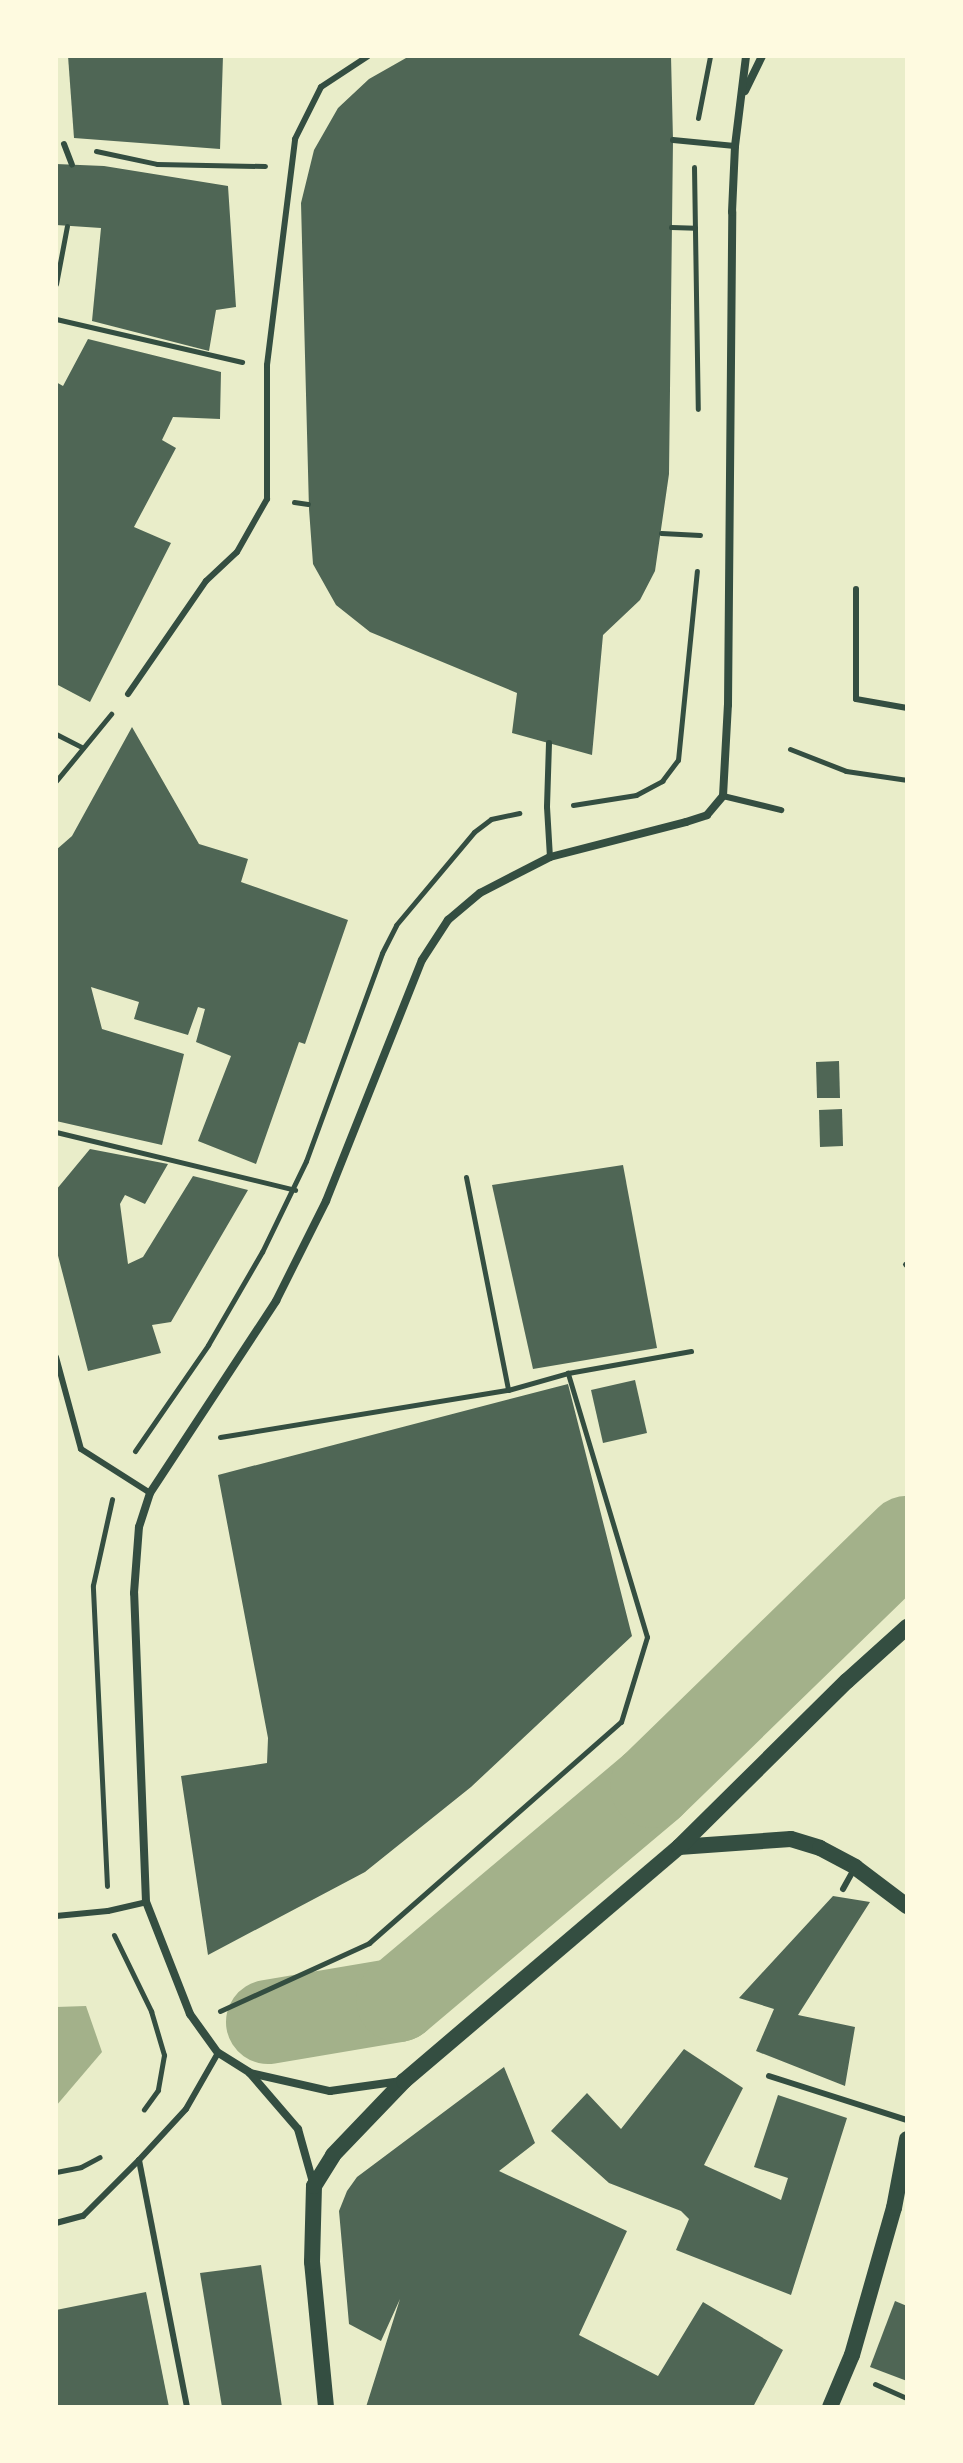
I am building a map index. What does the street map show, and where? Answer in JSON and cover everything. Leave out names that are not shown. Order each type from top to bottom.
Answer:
[{"type":"main road","points":[[326,2407],[312,2262],[314,2186],[333,2155],[404,2081],[679,1847],[907,1627]]},
{"type":"main road","points":[[679,1847],[791,1839],[820,1848],[855,1867],[907,1906]]},
{"type":"main road","points":[[830,2407],[852,2355],[894,2208],[907,2139]]},
{"type":"street","points":[[314,2186],[298,2129],[249,2072],[218,2053],[196,2022],[146,1902],[134,1593],[137,1540],[150,1493],[276,1301],[322,1210],[422,960],[448,920],[480,893],[550,857],[707,815],[723,796],[728,705],[729,303],[735,146],[746,56]]},
{"type":"street","points":[[742,96],[762,56]]},
{"type":"street","points":[[249,2072],[330,2091],[404,2081]]},
{"type":"lane","points":[[128,694],[206,581],[237,552],[267,499],[267,365],[295,139],[321,87],[368,56]]},
{"type":"lane","points":[[673,140],[735,146]]},
{"type":"lane","points":[[64,144],[72,165]]},
{"type":"lane","points":[[856,589],[856,699],[907,708]]},
{"type":"lane","points":[[549,743],[547,807],[550,857]]},
{"type":"lane","points":[[723,796],[781,810]]},
{"type":"lane","points":[[56,1357],[81,1449],[150,1493]]},
{"type":"lane","points":[[843,1889],[855,1867]]},
{"type":"lane","points":[[56,1916],[108,1911],[146,1902]]},
{"type":"lane","points":[[56,2223],[83,2216],[139,2160],[186,2109],[218,2053]]},
{"type":"lane","points":[[769,2076],[907,2120]]},
{"type":"lane","points":[[139,2160],[187,2407]]},
{"type":"path","points":[[64,144],[157,164],[290,167]]},
{"type":"path","points":[[56,284],[67,226]]},
{"type":"path","points":[[671,227],[695,228]]},
{"type":"path","points":[[56,319],[220,359]]},
{"type":"path","points":[[661,533],[729,536]]},
{"type":"path","points":[[56,781],[128,694]]},
{"type":"path","points":[[56,734],[83,748]]},
{"type":"path","points":[[790,749],[846,771],[907,780]]},
{"type":"path","points":[[56,1132],[293,1188],[322,1210]]},
{"type":"path","points":[[466,1177],[508,1390]]},
{"type":"path","points":[[184,1443],[508,1390],[568,1373],[691,1351]]},
{"type":"path","points":[[196,2022],[369,1943],[621,1722],[647,1637],[568,1373]]},
{"type":"shaded area","points":[[86,2006],[102,2052],[56,2106],[56,2007]]},
{"type":"building","points":[[68,56],[223,56],[220,149],[74,138]]},
{"type":"building","points":[[671,56],[673,140],[669,474],[655,571],[640,600],[603,635],[592,755],[512,733],[517,693],[370,632],[336,605],[313,564],[301,203],[314,150],[338,108],[369,79],[406,58]]},
{"type":"building","points":[[56,164],[104,166],[228,186],[236,307],[216,310],[209,351],[92,321],[101,228],[56,225]]},
{"type":"building","points":[[88,339],[221,372],[220,419],[173,417],[162,440],[176,448],[134,527],[171,543],[90,702],[56,684],[56,382],[63,386]]},
{"type":"building","points":[[132,727],[199,844],[248,859],[241,882],[348,920],[305,1044],[299,1042],[256,1164],[198,1141],[231,1056],[196,1042],[205,1009],[198,1007],[188,1035],[134,1019],[139,1002],[91,987],[102,1029],[184,1054],[162,1145],[56,1121],[56,850],[72,836]]},
{"type":"building","points":[[839,1061],[840,1098],[817,1098],[816,1062]]},
{"type":"building","points":[[842,1109],[843,1146],[820,1147],[819,1110]]},
{"type":"building","points":[[90,1149],[168,1164],[145,1204],[125,1195],[120,1204],[128,1264],[143,1257],[193,1176],[248,1190],[171,1322],[152,1325],[161,1353],[88,1371],[56,1248],[56,1190]]},
{"type":"building","points":[[623,1165],[657,1348],[533,1369],[492,1185]]},
{"type":"building","points":[[635,1380],[647,1433],[603,1443],[591,1390]]},
{"type":"building","points":[[568,1384],[632,1636],[471,1787],[365,1872],[208,1955],[181,1776],[267,1763],[268,1738],[218,1475]]},
{"type":"building","points":[[833,1896],[870,1902],[798,2015],[855,2027],[845,2086],[756,2051],[774,2009],[739,1998]]},
{"type":"building","points":[[684,2049],[743,2088],[704,2165],[781,2200],[788,2178],[754,2167],[778,2095],[847,2118],[791,2295],[676,2250],[689,2219],[681,2211],[609,2183],[551,2131],[587,2093],[621,2129]]},
{"type":"building","points":[[504,2067],[535,2143],[499,2171],[627,2231],[579,2335],[658,2376],[703,2302],[783,2350],[753,2407],[366,2407],[400,2299],[381,2341],[349,2324],[339,2211],[347,2191],[357,2177]]},
{"type":"building","points":[[261,2265],[282,2407],[222,2407],[200,2273]]},
{"type":"building","points":[[146,2292],[169,2407],[56,2407],[56,2310]]},
{"type":"building","points":[[895,2301],[907,2306],[907,2381],[870,2367]]},
{"type":"waterway","points":[[268,2022],[398,2000],[652,1786],[907,1538]]}]
